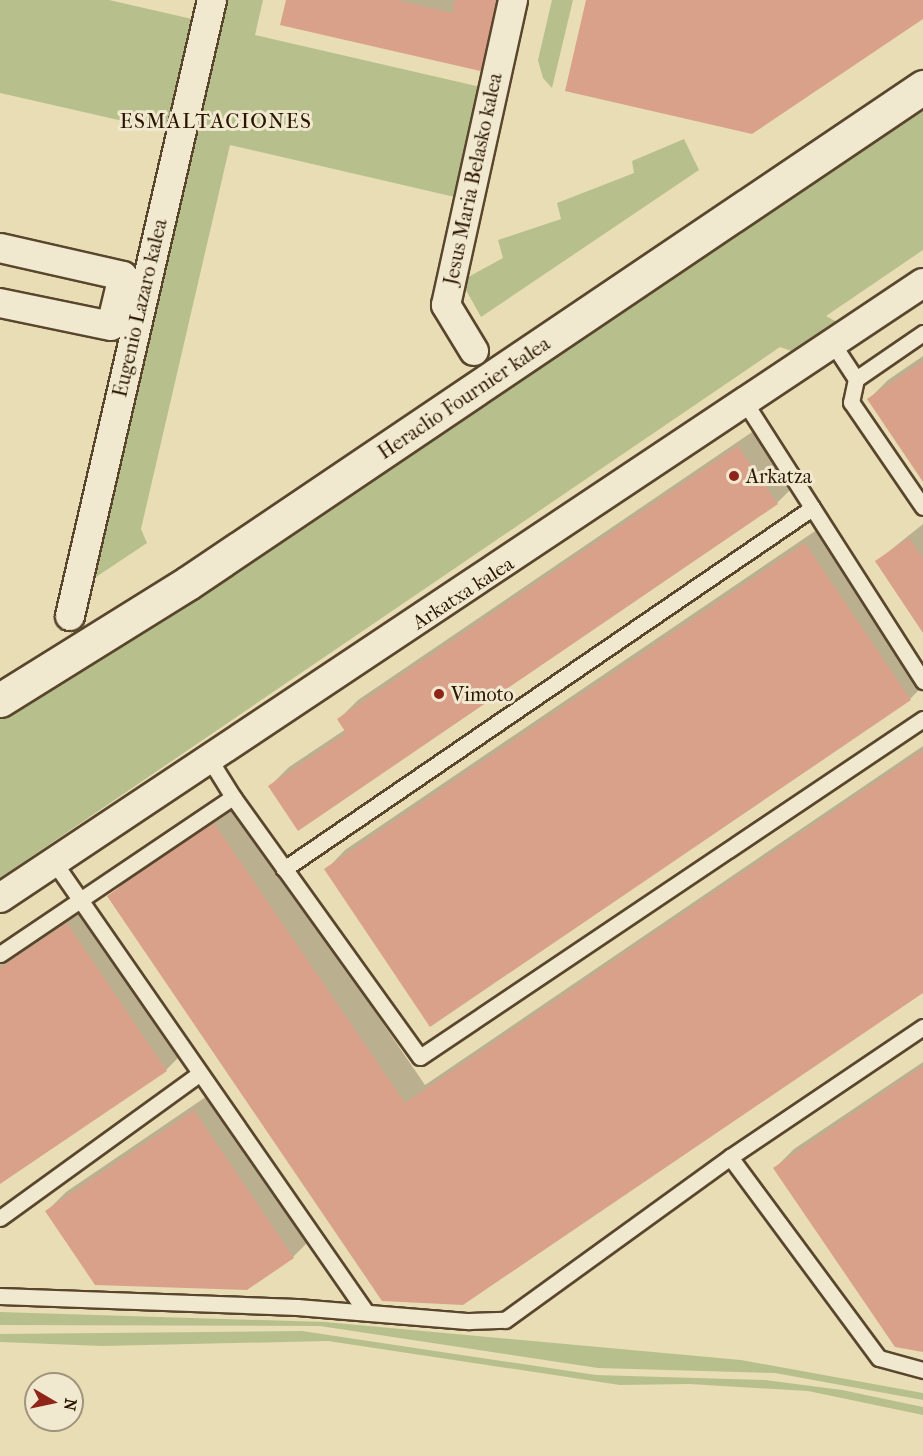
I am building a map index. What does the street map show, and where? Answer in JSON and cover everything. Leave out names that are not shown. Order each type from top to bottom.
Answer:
[{"type":"main road","name":"Heraclio Fournier kalea","points":[[0,700],[188,582],[923,87]]},
{"type":"street","name":"Eugenio Lazaro kalea","points":[[70,616],[212,0]]},
{"type":"street","name":"Jesus Maria Belasko kalea","points":[[474,351],[446,304],[513,0]]},
{"type":"street","points":[[0,248],[123,276],[111,326],[0,303]]},
{"type":"street","name":"Arkatxa kalea","points":[[0,898],[746,404],[923,283]]},
{"type":"lane","points":[[923,333],[856,379],[851,402],[923,507]]},
{"type":"lane","points":[[833,345],[856,379]]},
{"type":"lane","points":[[746,404],[923,681]]},
{"type":"lane","points":[[284,869],[812,508]]},
{"type":"lane","points":[[210,760],[233,797],[420,1057],[923,719]]},
{"type":"lane","points":[[0,954],[233,797]]},
{"type":"lane","points":[[54,862],[366,1312]]},
{"type":"lane","points":[[0,1296],[366,1312],[469,1321],[505,1320],[730,1157],[923,1027]]},
{"type":"lane","points":[[0,1218],[199,1074]]},
{"type":"lane","points":[[730,1157],[879,1358],[923,1370]]},
{"type":"green space","points":[[0,0],[109,0],[214,24],[220,0],[263,0],[255,35],[485,88],[459,198],[230,145],[141,529],[147,543],[84,585],[189,136],[0,93]]},
{"type":"green space","points":[[552,0],[573,0],[552,88],[543,78],[538,60]]},
{"type":"green space","points":[[923,104],[923,250],[826,316],[839,323],[797,353],[780,347],[0,878],[0,714]]},
{"type":"green space","points":[[684,139],[699,170],[481,317],[461,281],[503,258],[498,240],[561,219],[557,203],[634,173],[632,161]]},
{"type":"green space","points":[[0,1312],[325,1322],[741,1360],[923,1393],[923,1400],[775,1373],[598,1368],[320,1326],[0,1325]]},
{"type":"green space","points":[[302,1331],[596,1375],[765,1380],[842,1390],[923,1407],[923,1415],[808,1391],[689,1384],[620,1385],[328,1341],[102,1346],[0,1342],[0,1334]]},
{"type":"building","points":[[286,0],[396,0],[452,13],[455,0],[506,0],[489,73],[280,25]]},
{"type":"building","points":[[586,0],[923,0],[923,19],[752,134],[565,91]]},
{"type":"building","points":[[923,361],[923,482],[867,399]]},
{"type":"building","points":[[738,446],[778,504],[298,831],[268,786],[346,733],[337,719]]},
{"type":"building","points":[[909,538],[923,558],[923,633],[875,561]]},
{"type":"building","points":[[805,543],[911,700],[430,1027],[324,869]]},
{"type":"building","points":[[923,750],[923,993],[463,1305],[382,1301],[107,896],[214,823],[405,1103]]},
{"type":"building","points":[[67,923],[167,1071],[0,1184],[0,968]]},
{"type":"building","points":[[923,1066],[923,1352],[895,1347],[773,1168]]},
{"type":"building","points":[[194,1110],[294,1258],[247,1290],[95,1285],[45,1211]]},
{"type":"place","name":"Arkatza","points":[[734,476]]},
{"type":"place","name":"Vimoto","points":[[439,694]]},
{"type":"district","name":"ESMALTACIONES","points":[[216,121]]}]
